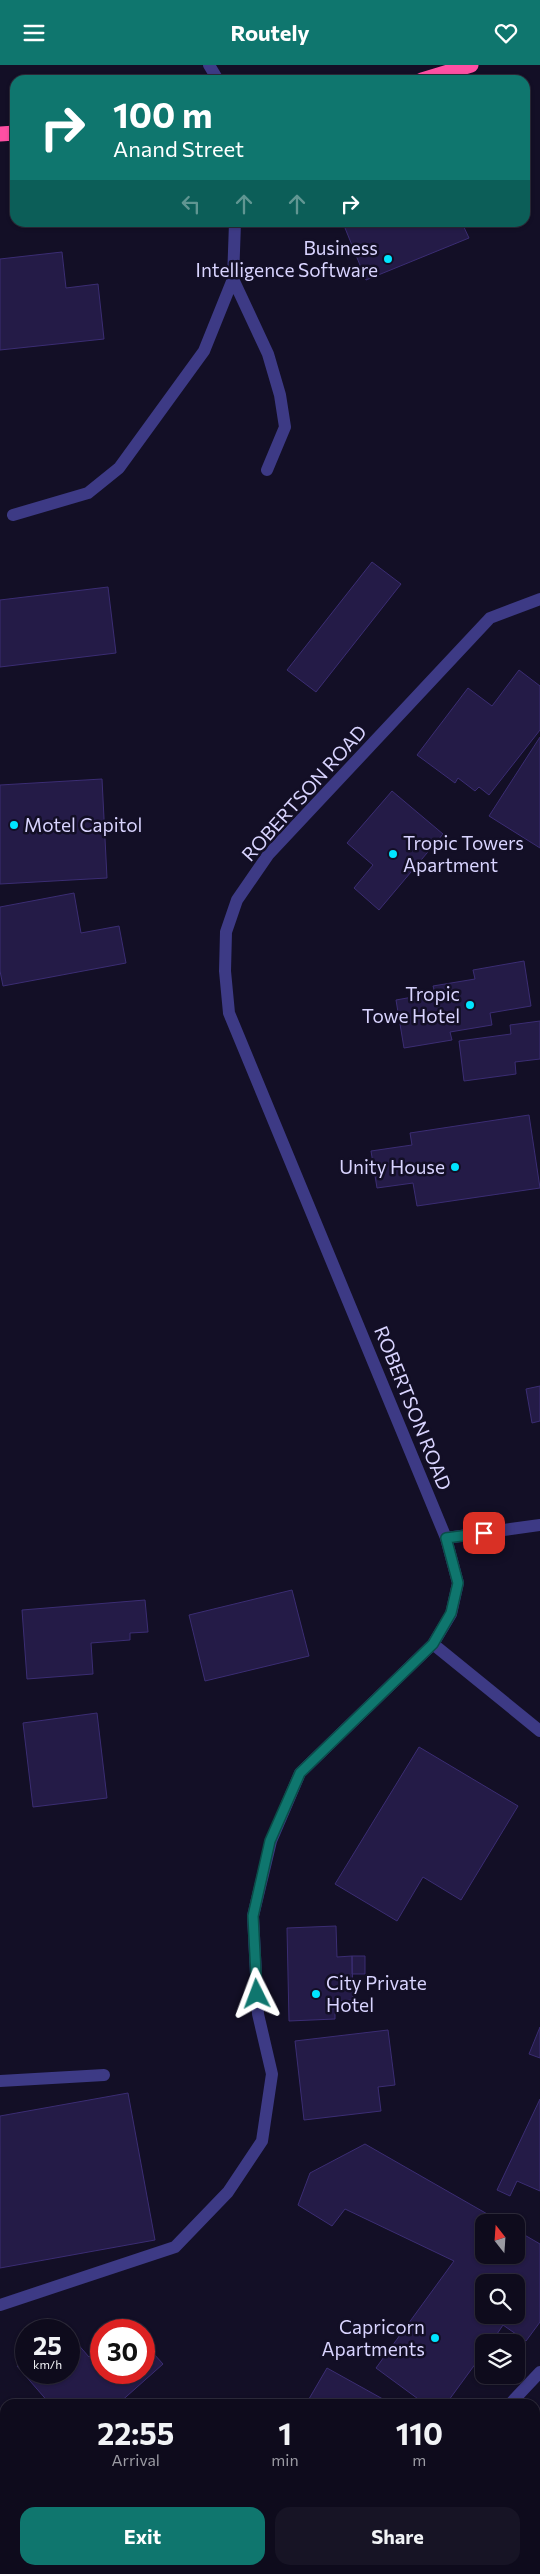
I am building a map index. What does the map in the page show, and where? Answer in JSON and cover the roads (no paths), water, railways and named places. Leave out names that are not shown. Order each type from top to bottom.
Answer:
[{"type":"highway","points":[[438,75],[471,65]]},
{"type":"street","points":[[12,515],[88,493],[119,468],[204,351],[233,279],[235,227]]},
{"type":"street","points":[[233,279],[268,355],[280,395],[285,427],[267,470]]},
{"type":"street","name":"ROBERTSON ROAD","points":[[0,2305],[175,2247],[228,2192],[262,2141],[272,2074],[258,2013],[253,1916],[270,1841],[300,1773],[433,1644],[451,1613],[458,1583],[446,1538],[230,1013],[225,971],[226,932],[237,900],[268,855],[490,618],[540,599]]},
{"type":"street","points":[[446,1538],[540,1525]]},
{"type":"street","points":[[433,1644],[540,1731]]},
{"type":"street","points":[[0,2081],[104,2075]]},
{"type":"street","points":[[515,2399],[540,2372]]},
{"type":"place","name":"Business Intelligence Software","points":[[388,259]]},
{"type":"place","name":"Motel Capitol","points":[[14,825]]},
{"type":"place","name":"Tropic Towers Apartment","points":[[393,854]]},
{"type":"place","name":"Tropic Towe Hotel","points":[[470,1005]]},
{"type":"place","name":"Unity House","points":[[455,1167]]},
{"type":"place","name":"City Private Hotel","points":[[316,1994]]},
{"type":"place","name":"Capricorn Apartments","points":[[435,2338]]}]
